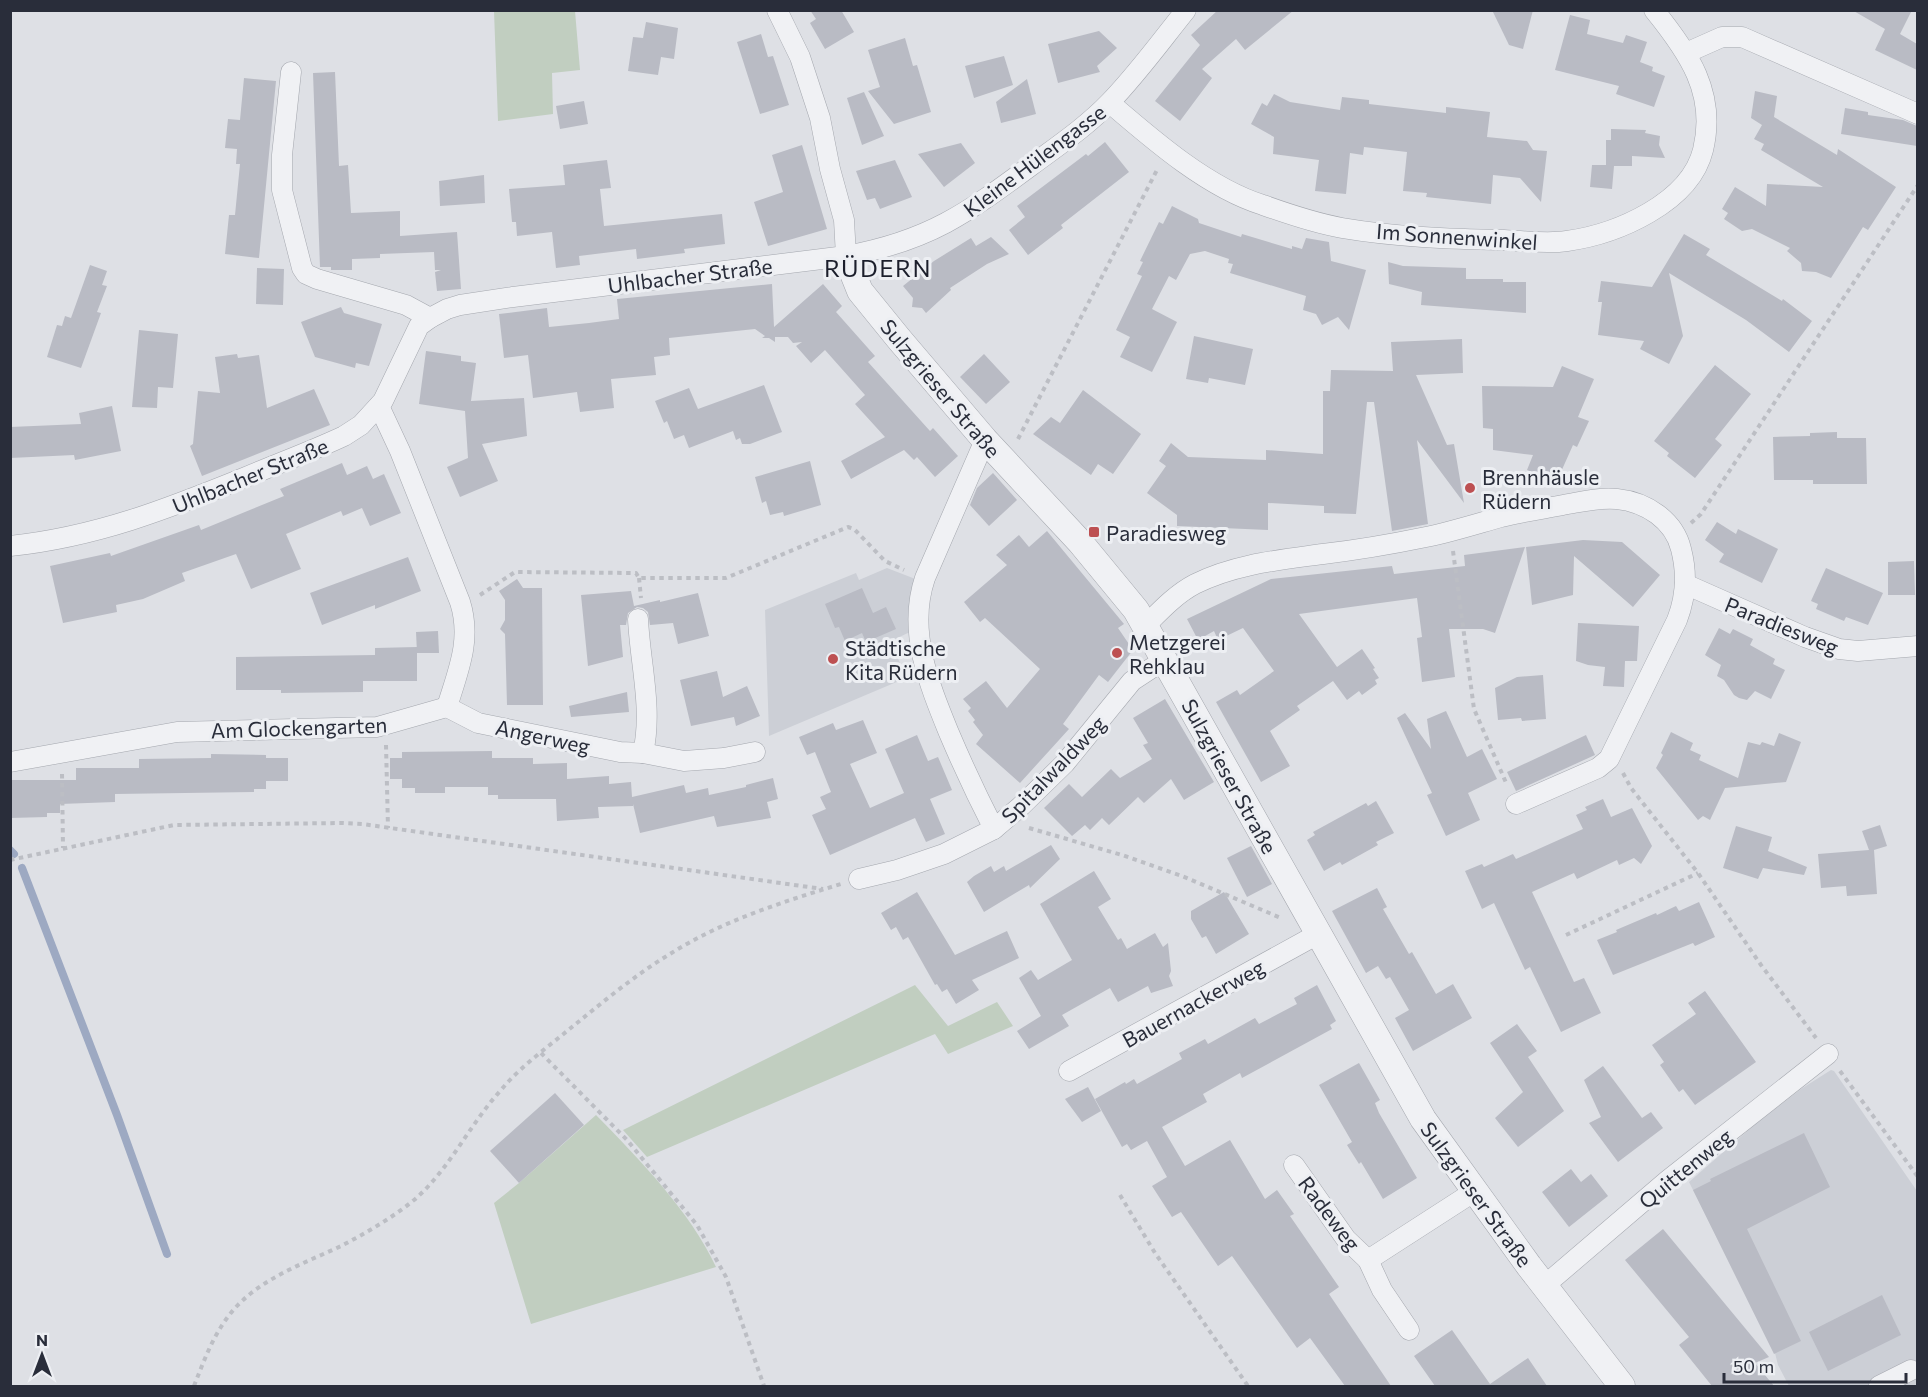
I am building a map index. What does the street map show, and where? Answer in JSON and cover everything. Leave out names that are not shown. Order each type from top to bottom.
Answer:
[{"type":"street","name":"Sulzgrieser Straße","points":[[777,10],[800,57],[820,118],[830,169],[844,220],[846,256],[861,291],[940,389],[1100,565],[1146,625],[1410,1098],[1434,1135],[1544,1286],[1622,1386]]},
{"type":"street","name":"Kleine Hülengasse","points":[[846,256],[911,240],[967,213],[1072,136],[1110,103],[1186,10]]},
{"type":"street","name":"Im Sonnenwinkel","points":[[1110,103],[1168,150],[1221,185],[1247,199],[1340,228],[1457,239],[1549,242],[1577,239],[1628,223],[1655,210],[1676,194],[1696,168],[1705,141],[1706,108],[1702,85],[1686,53],[1654,10]]},
{"type":"street","points":[[1686,53],[1722,37],[1742,37],[1917,114]]},
{"type":"street","points":[[291,72],[282,155],[282,189],[302,268],[306,274],[317,279],[406,305],[430,318]]},
{"type":"street","name":"Uhlbacher Straße","points":[[10,546],[44,542],[91,532],[157,512],[344,436],[361,425],[379,406],[393,383],[416,331],[430,318],[460,305],[846,256]]},
{"type":"street","points":[[379,406],[400,451],[463,609],[466,632],[465,648],[447,707]]},
{"type":"street","points":[[985,440],[925,578],[917,619],[925,669],[937,704],[959,756],[999,825]]},
{"type":"street","points":[[1146,625],[1174,598],[1194,585],[1243,567],[1268,561],[1386,545],[1516,514],[1608,498],[1633,502],[1649,508],[1668,523],[1677,535],[1684,561],[1683,603],[1677,620],[1606,762],[1598,768],[1516,804]]},
{"type":"street","name":"Paradiesweg","points":[[1685,584],[1805,637],[1839,649],[1858,651],[1917,646]]},
{"type":"street","points":[[638,619],[647,715],[643,753]]},
{"type":"street","name":"Spitalwaldweg","points":[[859,879],[897,870],[944,854],[999,825],[1065,763],[1132,681],[1164,660]]},
{"type":"street","name":"Am Glockengarten","points":[[10,762],[177,732],[386,726],[447,707]]},
{"type":"street","name":"Angerweg","points":[[447,707],[478,723],[620,752],[643,753],[674,760],[696,761],[755,752]]},
{"type":"street","name":"Bauernackerweg","points":[[1069,1071],[1318,934]]},
{"type":"street","name":"Quittenweg","points":[[1544,1286],[1668,1180],[1828,1054]]},
{"type":"street","name":"Radeweg","points":[[1294,1165],[1346,1239],[1368,1260],[1382,1290],[1409,1330]]},
{"type":"street","name":"Radeweg","points":[[1368,1260],[1475,1191]]},
{"type":"street","points":[[1879,1386],[1911,1370]]},
{"type":"path","points":[[1005,463],[1168,150]]},
{"type":"path","points":[[1677,535],[1701,514],[1917,185]]},
{"type":"path","points":[[463,609],[515,573],[636,573],[639,578],[722,579],[849,527],[854,529],[891,565],[925,578]]},
{"type":"path","points":[[1450,531],[1474,709],[1516,804]]},
{"type":"path","points":[[386,726],[388,828]]},
{"type":"path","points":[[1613,752],[1631,788],[1698,873],[1761,965],[1917,1177]]},
{"type":"path","points":[[62,753],[63,848]]},
{"type":"path","points":[[10,860],[174,825],[342,823],[825,889]]},
{"type":"path","points":[[999,825],[1061,837],[1132,859],[1182,876],[1283,919]]},
{"type":"path","points":[[1566,935],[1698,873]]},
{"type":"path","points":[[194,1386],[215,1336],[229,1315],[245,1298],[270,1280],[357,1238],[414,1199],[444,1168],[501,1090],[541,1053],[612,995],[670,953],[735,921],[859,879]]},
{"type":"path","points":[[541,1053],[627,1140],[697,1225],[726,1277],[764,1386]]},
{"type":"path","points":[[1120,1195],[1155,1253],[1248,1386]]},
{"type":"shaded area","name":"Städtische Kita Rüdern","points":[[887,568],[918,580],[912,631],[891,641],[906,678],[769,736],[765,610],[856,573],[859,580]]},
{"type":"shaded area","points":[[1831,1070],[1834,1071],[1917,1191],[1917,1386],[1789,1386],[1778,1365],[1775,1353],[1689,1182],[1752,1127],[1801,1089]]},
{"type":"green space","points":[[494,11],[575,11],[580,70],[552,73],[553,114],[498,121]]},
{"type":"green space","points":[[915,985],[948,1026],[997,1002],[1013,1026],[948,1054],[935,1034],[647,1157],[623,1130]]},
{"type":"green space","points":[[596,1115],[678,1206],[716,1267],[531,1324],[494,1203]]},
{"type":"building","points":[[810,10],[841,10],[854,32],[825,49],[810,23],[816,19]]},
{"type":"building","points":[[1218,10],[1294,10],[1245,50],[1236,39],[1202,69],[1212,78],[1180,121],[1155,101],[1200,45],[1191,35]]},
{"type":"building","points":[[1492,10],[1533,10],[1523,49],[1509,45]]},
{"type":"building","points":[[1852,10],[1912,10],[1900,34],[1917,44],[1917,70],[1875,50],[1885,29]]},
{"type":"building","points":[[1570,15],[1590,20],[1587,34],[1623,43],[1626,35],[1647,42],[1640,62],[1653,67],[1652,71],[1665,76],[1654,107],[1616,94],[1619,86],[1555,70]]},
{"type":"building","points":[[646,22],[678,28],[674,59],[661,57],[658,75],[628,71],[633,37],[643,38]]},
{"type":"building","points":[[1099,31],[1117,48],[1097,66],[1100,72],[1058,83],[1048,44]]},
{"type":"building","points":[[761,34],[768,57],[773,56],[789,105],[760,114],[737,42]]},
{"type":"building","points":[[905,38],[913,66],[917,65],[931,112],[894,124],[868,91],[880,87],[868,50]]},
{"type":"building","points":[[1004,56],[1013,85],[974,98],[965,66]]},
{"type":"building","points":[[335,72],[339,166],[348,165],[351,213],[400,211],[400,236],[457,232],[461,289],[437,291],[435,272],[441,270],[435,270],[434,252],[380,254],[380,258],[352,259],[352,270],[331,270],[331,267],[320,267],[313,73]]},
{"type":"building","points":[[244,78],[276,81],[259,258],[225,254],[229,215],[235,215],[240,164],[236,164],[237,149],[225,148],[228,119],[240,120]]},
{"type":"building","points":[[1027,79],[1036,114],[1001,123],[996,102]]},
{"type":"building","points":[[1755,91],[1777,96],[1774,117],[1837,155],[1838,149],[1896,187],[1868,230],[1863,227],[1831,278],[1816,272],[1802,271],[1801,263],[1787,251],[1790,248],[1752,229],[1742,231],[1724,219],[1728,213],[1722,209],[1735,187],[1766,206],[1767,184],[1823,187],[1761,150],[1764,144],[1754,139],[1762,125],[1751,118]]},
{"type":"building","points":[[864,92],[884,136],[862,145],[847,98]]},
{"type":"building","points":[[1274,94],[1290,102],[1340,110],[1342,97],[1369,100],[1369,104],[1446,113],[1446,107],[1490,112],[1487,137],[1527,141],[1533,150],[1547,151],[1541,202],[1520,178],[1493,175],[1491,204],[1426,197],[1427,193],[1403,191],[1407,152],[1364,147],[1363,155],[1350,153],[1346,194],[1315,191],[1319,160],[1273,154],[1274,137],[1251,124],[1262,103],[1267,106]]},
{"type":"building","points":[[584,101],[588,124],[560,129],[556,106]]},
{"type":"building","points":[[1845,108],[1868,112],[1868,115],[1903,120],[1917,126],[1917,146],[1841,134]]},
{"type":"building","points":[[1611,129],[1646,130],[1645,133],[1660,136],[1659,145],[1665,158],[1632,156],[1632,166],[1614,166],[1612,189],[1590,187],[1592,165],[1606,165],[1606,140],[1611,140]]},
{"type":"building","points":[[1105,142],[1129,172],[1061,225],[1063,228],[1028,255],[1009,230],[1025,217],[1017,206]]},
{"type":"building","points":[[961,143],[975,163],[944,187],[918,154]]},
{"type":"building","points":[[802,145],[827,229],[768,246],[754,202],[783,192],[772,155]]},
{"type":"building","points":[[607,160],[611,188],[600,189],[604,226],[722,214],[725,244],[684,249],[685,253],[637,259],[636,249],[579,256],[580,265],[556,268],[552,232],[517,236],[516,222],[512,222],[509,189],[565,185],[563,165]]},
{"type":"building","points":[[895,160],[912,197],[880,209],[875,198],[867,200],[856,171]]},
{"type":"building","points":[[484,175],[485,203],[440,206],[439,181]]},
{"type":"building","points":[[1172,206],[1198,219],[1199,223],[1241,237],[1242,234],[1292,249],[1292,246],[1302,249],[1306,238],[1329,242],[1331,261],[1366,270],[1349,330],[1338,317],[1322,325],[1316,314],[1303,310],[1306,296],[1230,273],[1233,264],[1228,263],[1229,259],[1205,251],[1190,254],[1176,280],[1169,276],[1152,309],[1177,322],[1152,372],[1120,357],[1130,337],[1116,330],[1142,276],[1137,274],[1143,262],[1140,261],[1159,222],[1163,224]]},
{"type":"building","points":[[1684,234],[1710,249],[1706,255],[1782,301],[1783,299],[1812,321],[1789,352],[1746,320],[1669,273],[1683,336],[1669,364],[1640,349],[1644,341],[1598,335],[1602,302],[1598,302],[1601,281],[1652,287]]},
{"type":"building","points":[[991,237],[1009,254],[987,264],[950,288],[951,290],[926,313],[922,308],[912,307],[913,298],[903,286],[934,261],[971,238],[976,246]]},
{"type":"building","points":[[1388,262],[1403,266],[1466,268],[1466,279],[1503,279],[1503,282],[1526,282],[1526,313],[1421,305],[1422,292],[1389,284]]},
{"type":"building","points":[[90,265],[107,271],[102,285],[107,286],[97,312],[101,313],[81,368],[47,357],[57,325],[62,326],[65,316],[71,318]]},
{"type":"building","points":[[257,268],[284,269],[283,305],[256,304]]},
{"type":"building","points":[[772,284],[774,327],[823,284],[842,306],[836,312],[875,356],[868,362],[930,431],[933,428],[958,456],[935,477],[917,457],[914,460],[904,450],[851,479],[841,461],[885,437],[855,404],[865,395],[825,350],[811,363],[796,346],[802,342],[793,343],[788,337],[775,337],[775,342],[769,338],[762,338],[765,336],[755,329],[669,338],[670,355],[654,357],[656,375],[611,379],[614,408],[580,412],[577,392],[533,398],[528,355],[504,358],[499,314],[547,308],[549,327],[589,323],[619,319],[617,299]]},
{"type":"building","points":[[341,307],[344,313],[382,324],[369,366],[356,363],[355,368],[315,357],[301,322]]},
{"type":"building","points":[[139,330],[178,334],[173,388],[158,387],[157,408],[132,407]]},
{"type":"building","points":[[1194,336],[1253,349],[1245,385],[1209,378],[1208,383],[1186,379]]},
{"type":"building","points":[[1462,339],[1463,373],[1416,375],[1447,445],[1454,444],[1464,503],[1417,440],[1428,524],[1392,531],[1374,402],[1367,402],[1356,514],[1324,513],[1324,506],[1268,503],[1268,530],[1177,526],[1177,515],[1147,493],[1166,466],[1159,461],[1171,443],[1188,457],[1266,460],[1266,450],[1323,454],[1323,391],[1330,391],[1331,370],[1393,371],[1391,342]]},
{"type":"building","points":[[426,351],[461,356],[461,361],[476,363],[471,401],[524,398],[527,436],[482,444],[498,481],[460,497],[447,467],[468,458],[465,411],[419,404]]},
{"type":"building","points":[[237,354],[238,358],[259,355],[267,408],[314,389],[330,425],[202,476],[190,446],[193,444],[198,391],[220,393],[215,357]]},
{"type":"building","points":[[984,354],[1010,382],[986,404],[960,377]]},
{"type":"building","points":[[1715,365],[1751,394],[1715,439],[1722,445],[1695,478],[1667,456],[1669,453],[1654,441]]},
{"type":"building","points":[[1562,366],[1594,379],[1578,417],[1589,421],[1577,447],[1573,445],[1556,483],[1527,470],[1533,455],[1493,450],[1493,429],[1483,428],[1482,386],[1553,387]]},
{"type":"building","points":[[764,385],[782,432],[750,444],[742,444],[740,438],[736,440],[733,431],[689,448],[684,435],[674,439],[655,401],[689,388],[698,409]]},
{"type":"building","points":[[1083,390],[1141,434],[1113,474],[1098,464],[1091,475],[1033,434],[1051,417],[1060,423]]},
{"type":"building","points":[[112,406],[121,451],[75,460],[74,455],[10,458],[10,427],[81,424],[79,413]]},
{"type":"building","points":[[1837,432],[1837,438],[1866,438],[1867,484],[1813,484],[1813,480],[1774,480],[1773,437],[1810,436],[1810,433]]},
{"type":"building","points":[[810,461],[821,505],[784,516],[783,512],[770,515],[766,501],[762,503],[755,477]]},
{"type":"building","points":[[342,463],[347,475],[367,466],[373,479],[384,474],[401,513],[370,526],[362,508],[343,516],[341,511],[286,534],[301,569],[251,589],[236,554],[182,573],[185,581],[143,599],[116,605],[117,612],[63,623],[50,566],[110,553],[111,556],[199,525],[201,530],[284,496],[280,489]]},
{"type":"building","points":[[993,473],[1017,500],[989,526],[970,505],[977,488]]},
{"type":"building","points":[[1717,522],[1736,534],[1738,529],[1778,549],[1762,583],[1719,562],[1724,554],[1705,540]]},
{"type":"building","points":[[1047,531],[1124,624],[1118,628],[1133,650],[1108,682],[1099,675],[1063,724],[1069,729],[1020,783],[976,744],[983,735],[968,711],[971,708],[963,699],[986,681],[1007,708],[1040,669],[985,618],[980,622],[964,602],[1007,565],[996,555],[1019,535],[1029,547]]},
{"type":"building","points":[[1583,540],[1622,542],[1660,575],[1633,607],[1574,556],[1573,595],[1532,605],[1526,547]]},
{"type":"building","points":[[1525,547],[1495,633],[1483,629],[1449,629],[1455,677],[1422,682],[1417,638],[1422,637],[1417,598],[1299,614],[1337,667],[1362,649],[1379,678],[1375,680],[1377,684],[1362,695],[1359,691],[1347,700],[1333,681],[1297,706],[1300,710],[1270,731],[1290,766],[1261,782],[1216,702],[1237,690],[1240,695],[1274,671],[1243,628],[1218,640],[1214,631],[1198,640],[1187,619],[1271,579],[1392,566],[1394,574],[1465,566],[1464,555]]},
{"type":"building","points":[[408,557],[421,591],[375,609],[375,605],[322,625],[310,593]]},
{"type":"building","points":[[1914,561],[1915,595],[1888,595],[1888,562]]},
{"type":"building","points":[[1826,568],[1883,593],[1868,625],[1846,617],[1844,621],[1816,609],[1818,604],[1811,601]]},
{"type":"building","points":[[517,579],[523,588],[542,588],[543,705],[507,705],[505,634],[500,629],[505,620],[505,600],[499,591]]},
{"type":"building","name":"Städtische Kita Rüdern","points":[[862,588],[873,613],[886,607],[896,629],[866,642],[862,633],[845,641],[839,627],[835,628],[825,604]]},
{"type":"building","points":[[631,591],[634,606],[698,593],[709,636],[678,644],[673,623],[650,625],[648,612],[637,607],[628,613],[626,625],[620,625],[623,657],[588,666],[581,595]]},
{"type":"building","points":[[1578,623],[1639,626],[1637,661],[1625,661],[1624,687],[1603,686],[1605,667],[1576,661]]},
{"type":"building","points":[[1719,628],[1730,634],[1733,629],[1753,639],[1750,645],[1775,659],[1773,664],[1785,670],[1771,699],[1755,691],[1747,700],[1739,698],[1734,695],[1724,680],[1717,676],[1721,665],[1705,655]]},
{"type":"building","points":[[438,631],[439,653],[417,653],[416,632]]},
{"type":"building","points":[[417,647],[417,681],[363,681],[363,692],[281,693],[281,690],[236,690],[236,657],[375,655],[375,648]]},
{"type":"building","points":[[717,671],[723,697],[747,686],[760,716],[736,726],[734,717],[691,726],[680,680]]},
{"type":"building","points":[[1543,675],[1546,719],[1498,720],[1495,688],[1517,677]]},
{"type":"building","points":[[627,692],[629,712],[571,717],[569,706]]},
{"type":"building","points":[[1165,699],[1214,782],[1184,800],[1171,779],[1144,803],[1138,797],[1109,825],[1102,818],[1090,830],[1085,825],[1072,836],[1044,808],[1069,784],[1082,797],[1111,769],[1120,778],[1152,759],[1143,745],[1148,743],[1133,718]]},
{"type":"building","points":[[1446,711],[1467,757],[1482,749],[1497,779],[1468,793],[1480,820],[1446,836],[1427,795],[1432,793],[1397,718],[1405,713],[1431,749],[1427,719]]},
{"type":"building","points":[[863,720],[877,753],[850,764],[870,808],[904,793],[885,749],[917,735],[928,761],[938,757],[952,790],[930,799],[945,834],[926,842],[915,818],[830,855],[812,815],[826,809],[820,797],[831,792],[815,752],[807,755],[799,737],[833,723],[836,730]]},
{"type":"building","points":[[1671,732],[1693,743],[1690,750],[1701,755],[1699,760],[1738,778],[1748,742],[1760,745],[1762,742],[1774,746],[1779,733],[1801,742],[1786,782],[1725,788],[1710,820],[1703,816],[1698,820],[1656,768]]},
{"type":"building","points":[[1586,735],[1595,755],[1516,791],[1507,772]]},
{"type":"building","points":[[492,751],[492,758],[533,758],[533,764],[567,763],[567,779],[609,776],[609,784],[631,782],[632,797],[684,785],[686,793],[708,788],[709,795],[773,778],[778,799],[767,802],[771,818],[717,827],[714,816],[640,833],[633,804],[633,806],[598,807],[599,818],[557,821],[556,799],[498,799],[498,795],[488,795],[488,787],[445,787],[445,793],[415,793],[415,788],[402,788],[402,779],[390,779],[390,758],[402,758],[402,752]]},
{"type":"building","points":[[211,754],[266,755],[266,758],[288,758],[288,781],[266,781],[266,789],[254,789],[254,792],[115,794],[115,802],[60,804],[60,813],[47,813],[47,817],[10,818],[10,780],[76,780],[76,768],[139,768],[139,759],[211,758]]},
{"type":"building","points":[[1603,799],[1611,817],[1632,808],[1652,846],[1641,864],[1634,858],[1619,865],[1617,860],[1577,879],[1574,873],[1532,892],[1574,982],[1584,978],[1601,1013],[1561,1032],[1530,967],[1525,970],[1494,903],[1482,909],[1465,871],[1482,864],[1484,867],[1513,854],[1516,859],[1583,829],[1576,815],[1587,810],[1585,807]]},
{"type":"building","points":[[1376,801],[1394,833],[1376,842],[1378,845],[1342,865],[1340,862],[1324,871],[1307,840],[1315,835],[1313,832],[1366,803],[1368,806]]},
{"type":"building","points":[[1880,825],[1887,846],[1874,850],[1877,894],[1847,896],[1846,886],[1821,888],[1818,854],[1869,850],[1862,831]]},
{"type":"building","points":[[1736,826],[1772,837],[1768,851],[1807,867],[1804,875],[1763,868],[1758,879],[1723,868]]},
{"type":"building","points":[[1051,845],[1060,859],[1030,888],[1029,885],[984,912],[967,882],[991,866],[994,872],[1004,866],[1006,871]]},
{"type":"building","points":[[1251,846],[1272,884],[1247,897],[1227,858]]},
{"type":"building","points":[[1094,871],[1111,899],[1098,907],[1118,940],[1121,938],[1127,949],[1155,933],[1163,947],[1168,943],[1171,971],[1169,976],[1173,986],[1151,993],[1148,986],[1118,1002],[1110,988],[1062,1015],[1069,1026],[1029,1049],[1017,1031],[1041,1016],[1019,978],[1031,970],[1038,980],[1072,960],[1040,904]]},
{"type":"building","points":[[1377,888],[1387,907],[1383,909],[1409,954],[1412,952],[1436,994],[1453,984],[1472,1018],[1413,1051],[1395,1018],[1409,1010],[1390,977],[1386,979],[1378,966],[1366,973],[1332,911]]},
{"type":"building","points":[[917,892],[955,955],[1007,931],[1019,958],[972,980],[979,990],[956,1004],[947,989],[942,992],[937,984],[935,985],[908,937],[903,940],[896,927],[891,930],[881,913]]},
{"type":"building","points":[[1224,892],[1249,934],[1216,954],[1206,936],[1202,938],[1191,919],[1191,911]]},
{"type":"building","points":[[1699,902],[1715,937],[1695,946],[1693,943],[1613,975],[1597,940],[1656,913],[1657,915],[1676,906],[1679,911]]},
{"type":"building","points":[[1317,985],[1336,1021],[1330,1025],[1332,1029],[1242,1078],[1240,1073],[1203,1094],[1207,1102],[1162,1127],[1185,1166],[1230,1140],[1265,1199],[1277,1190],[1294,1214],[1290,1216],[1339,1287],[1329,1294],[1391,1386],[1345,1386],[1310,1338],[1297,1348],[1232,1256],[1218,1266],[1181,1212],[1172,1217],[1152,1186],[1167,1177],[1147,1141],[1131,1150],[1127,1144],[1122,1147],[1095,1099],[1125,1082],[1126,1084],[1134,1079],[1137,1084],[1182,1059],[1179,1053],[1205,1039],[1208,1044],[1255,1018],[1259,1024],[1297,1004],[1294,998]]},
{"type":"building","points":[[1705,991],[1756,1062],[1695,1105],[1683,1089],[1679,1092],[1660,1065],[1664,1062],[1652,1045],[1696,1014],[1688,1003]]},
{"type":"building","points":[[1517,1024],[1537,1051],[1528,1057],[1564,1111],[1518,1147],[1495,1118],[1523,1092],[1490,1043]]},
{"type":"building","points":[[1359,1063],[1380,1100],[1375,1103],[1379,1113],[1417,1178],[1383,1199],[1361,1162],[1359,1164],[1347,1145],[1352,1142],[1319,1085]]},
{"type":"building","points":[[1603,1066],[1642,1118],[1651,1112],[1663,1128],[1618,1162],[1589,1123],[1601,1117],[1584,1080]]},
{"type":"building","points":[[1088,1087],[1101,1111],[1082,1122],[1065,1099]]},
{"type":"building","points":[[555,1093],[584,1125],[519,1183],[490,1151]]},
{"type":"building","points":[[1804,1133],[1830,1187],[1747,1229],[1801,1341],[1774,1354],[1693,1190],[1711,1181],[1710,1179]]},
{"type":"building","points":[[1571,1169],[1581,1182],[1591,1174],[1608,1196],[1569,1227],[1542,1192]]},
{"type":"building","points":[[1663,1229],[1769,1357],[1755,1363],[1774,1386],[1712,1386],[1679,1345],[1689,1337],[1625,1260]]},
{"type":"building","points":[[1882,1295],[1901,1335],[1828,1371],[1809,1332]]},
{"type":"building","points":[[1452,1330],[1490,1384],[1528,1358],[1547,1386],[1435,1386],[1414,1356]]},
{"type":"waterway","points":[[10,850],[14,854]]},
{"type":"waterway","points":[[22,868],[117,1115],[167,1254]]},
{"type":"place","name":"Brennhäusle Rüdern","points":[[1470,488]]},
{"type":"place","name":"Paradiesweg","points":[[1094,532]]},
{"type":"place","name":"Metzgerei Rehklau","points":[[1117,653]]},
{"type":"place","name":"Städtische Kita Rüdern","points":[[833,659]]},
{"type":"district","name":"RÜDERN","points":[[878,267]]}]
